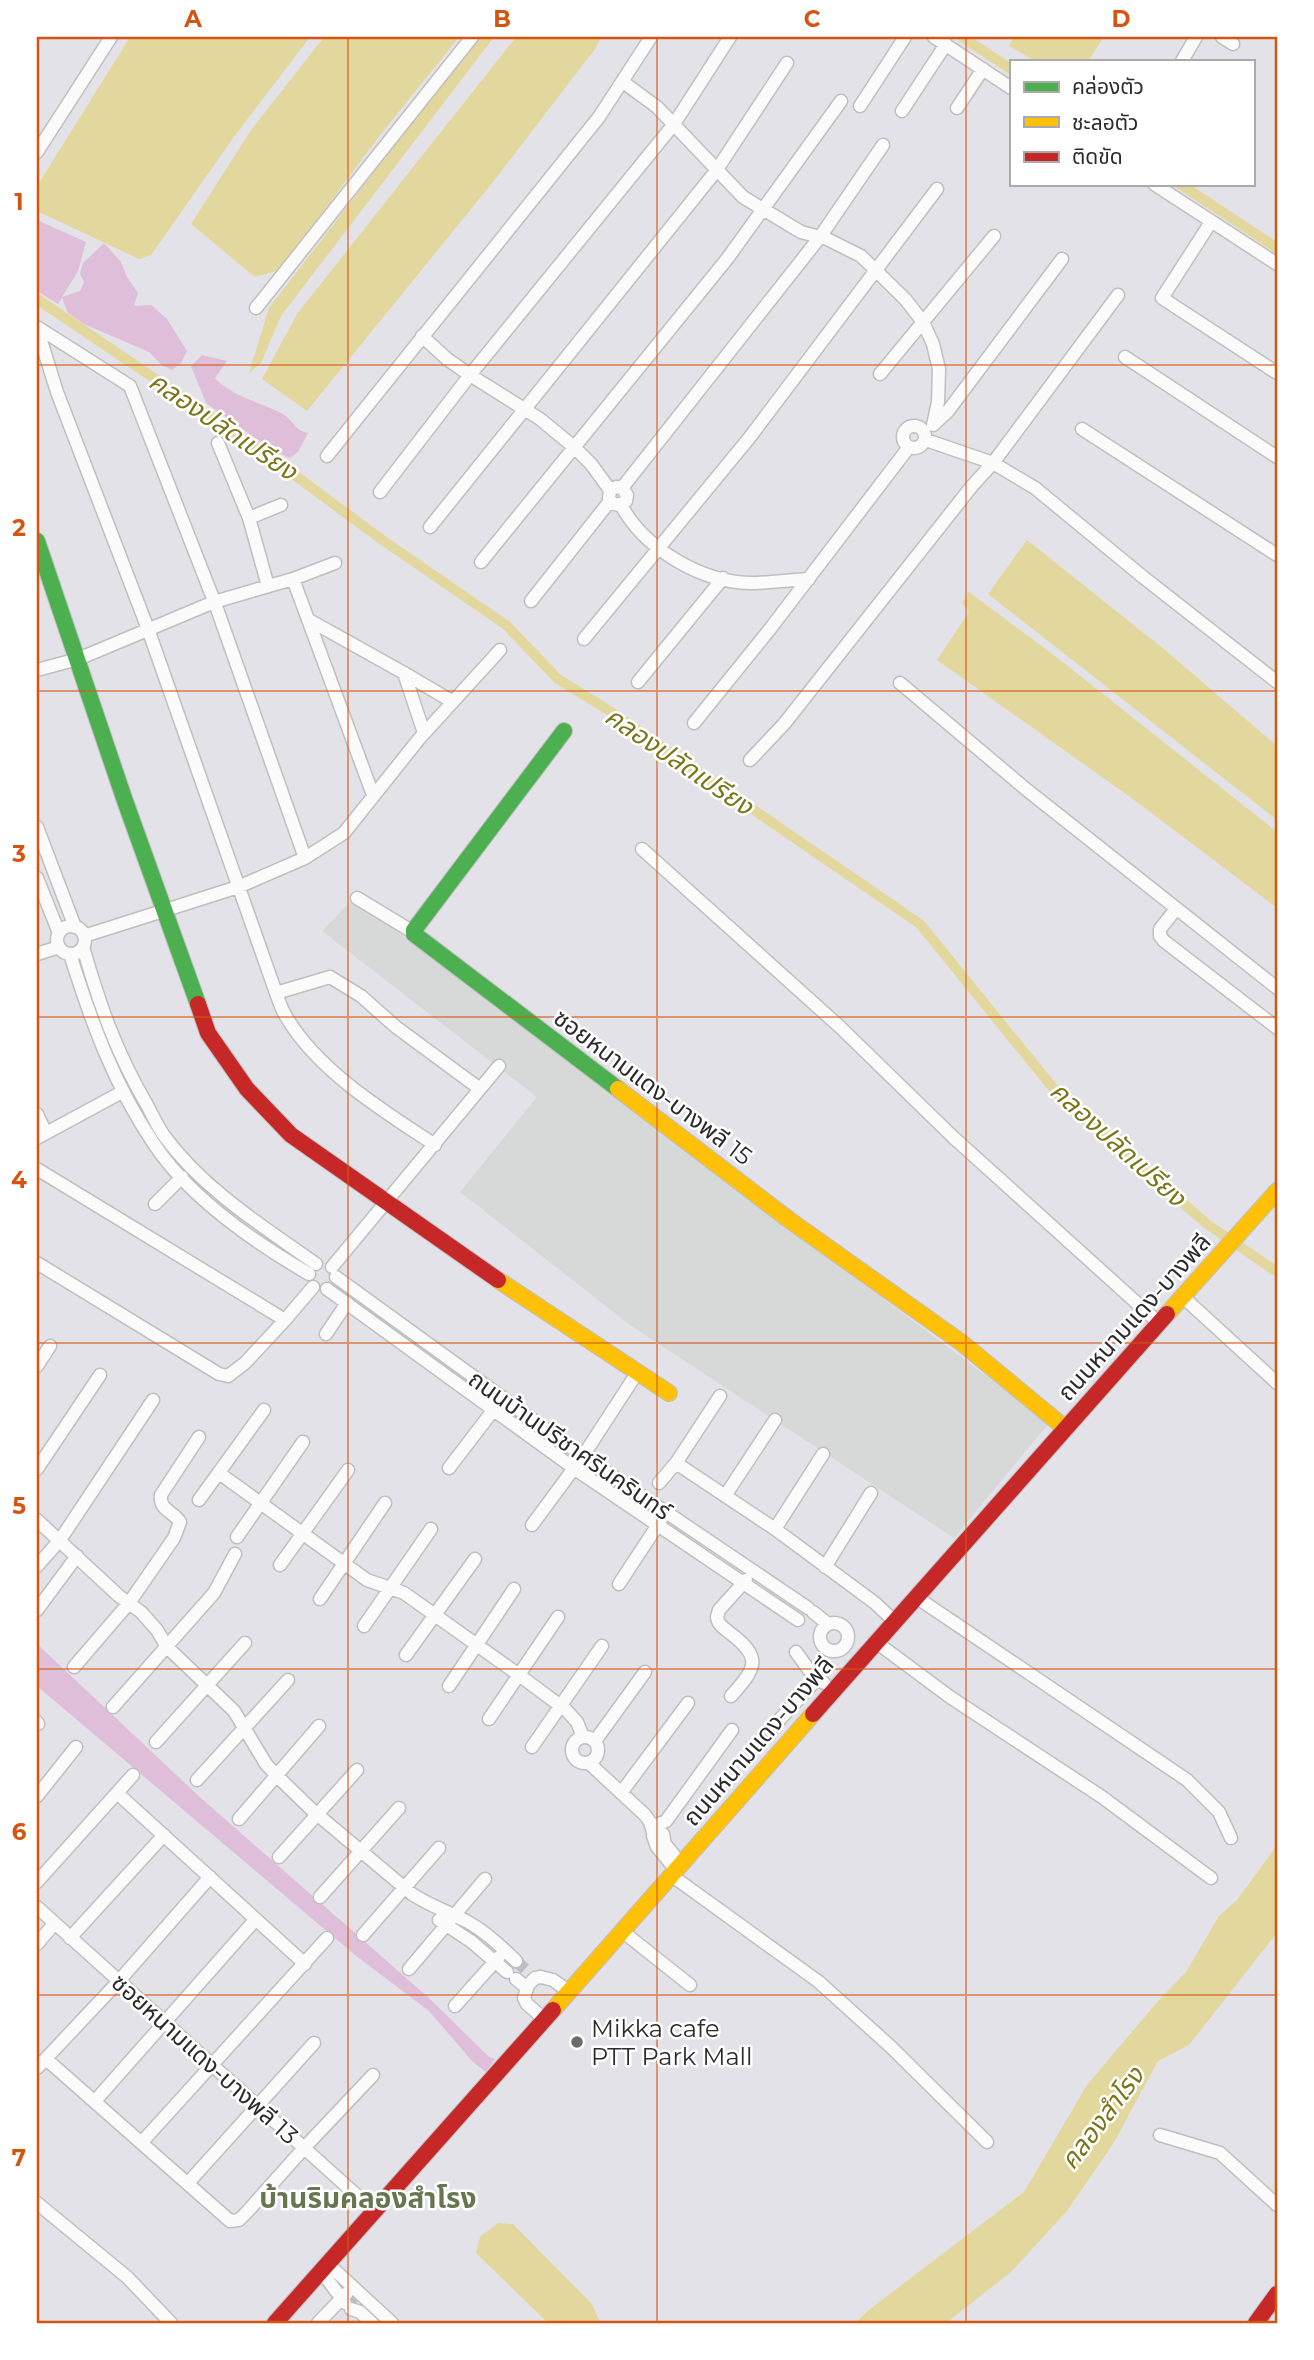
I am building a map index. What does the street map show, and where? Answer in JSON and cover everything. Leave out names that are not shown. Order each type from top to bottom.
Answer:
[{"type":"street","points":[[37,152],[111,37]]},
{"type":"street","points":[[256,308],[471,37]]},
{"type":"street","points":[[327,456],[599,117],[651,37]]},
{"type":"street","points":[[380,492],[470,375],[674,124],[730,37]]},
{"type":"street","points":[[860,106],[905,37]]},
{"type":"street","points":[[934,37],[1010,87]]},
{"type":"street","points":[[1183,60],[1196,37]]},
{"type":"street","points":[[902,111],[946,44]]},
{"type":"street","points":[[430,527],[716,171],[787,62]]},
{"type":"street","points":[[957,108],[983,69]]},
{"type":"street","points":[[623,82],[657,107],[743,197],[801,232],[820,237],[861,256],[905,299],[923,322],[933,344],[939,369],[938,402],[928,433]]},
{"type":"street","points":[[481,562],[764,210],[841,101]]},
{"type":"street","points":[[531,601],[820,237],[883,145]]},
{"type":"street","points":[[1157,186],[1277,264]]},
{"type":"street","points":[[584,639],[750,437],[825,335],[878,271],[937,189]]},
{"type":"street","points":[[1211,222],[1162,298],[1277,373]]},
{"type":"street","points":[[880,374],[994,236]]},
{"type":"street","points":[[909,447],[919,447],[1062,259]]},
{"type":"street","points":[[750,760],[784,724],[993,463],[1118,295]]},
{"type":"street","points":[[37,328],[130,386],[214,602],[305,858]]},
{"type":"street","points":[[37,328],[57,392],[148,629],[287,1019],[324,1064],[384,1111],[435,1145]]},
{"type":"street","points":[[422,336],[447,359],[540,419],[574,447],[616,496],[629,520],[660,548],[681,562],[703,573],[747,583],[809,579]]},
{"type":"street","points":[[1125,357],[1277,457]]},
{"type":"street","points":[[909,447],[903,438],[907,429],[919,427],[993,463],[1035,488],[1143,578],[1277,682]]},
{"type":"street","points":[[1082,429],[1277,555]]},
{"type":"street","points":[[218,443],[249,518],[268,586]]},
{"type":"street","points":[[694,723],[809,579],[909,447]]},
{"type":"street","points":[[249,518],[281,505]]},
{"type":"street","points":[[37,541],[125,801],[208,1033],[247,1088],[291,1135],[448,1247],[669,1393]]},
{"type":"street","points":[[37,657],[41,669],[78,659],[214,602],[293,579],[335,562]]},
{"type":"street","points":[[638,682],[723,578]]},
{"type":"street","points":[[293,579],[373,795]]},
{"type":"street","points":[[309,620],[453,702]]},
{"type":"street","points":[[81,937],[238,887],[305,858],[344,833],[424,733],[500,650]]},
{"type":"street","points":[[404,673],[424,733]]},
{"type":"street","points":[[900,683],[1027,790],[1277,988]]},
{"type":"street","points":[[357,898],[413,932],[565,731]]},
{"type":"street","name":"ถนนบ้านปรีชาศรีนครินทร์","points":[[37,827],[81,937],[103,1016],[131,1078],[165,1138],[204,1179],[253,1219],[312,1275],[321,1290],[327,1289],[493,1411],[821,1639]]},
{"type":"street","points":[[642,849],[840,1027],[953,1138],[1159,1323]]},
{"type":"street","name":"ถนนบ้านปรีชาศรีนครินทร์","points":[[37,878],[93,1025],[122,1092],[155,1147],[226,1219],[312,1275]]},
{"type":"street","points":[[1176,909],[1160,929],[1160,936],[1277,1028]]},
{"type":"street","points":[[63,945],[66,927],[81,937]]},
{"type":"street","name":"ซอยหนามแดง-บางพลี 15","points":[[413,932],[778,1211],[962,1343],[1065,1428]]},
{"type":"street","points":[[37,954],[63,945],[79,952],[81,937]]},
{"type":"street","points":[[276,993],[330,977],[361,996],[396,1027],[480,1089]]},
{"type":"street","points":[[327,1289],[333,1285],[334,1272],[385,1202],[499,1066]]},
{"type":"street","points":[[37,1114],[41,1136],[122,1092]]},
{"type":"street","points":[[37,1169],[285,1320]]},
{"type":"street","points":[[155,1204],[182,1177]]},
{"type":"street","name":"ถนนหนามแดง-บางพลี","points":[[275,2323],[855,1664],[1277,1191]]},
{"type":"street","points":[[37,1263],[219,1374],[228,1376],[245,1363],[285,1320],[312,1275]]},
{"type":"street","name":"ถนนบ้านปรีชาศรีนครินทร์","points":[[312,1275],[326,1263],[334,1272],[583,1457],[828,1624]]},
{"type":"street","points":[[1182,1296],[1277,1383]]},
{"type":"street","points":[[326,1334],[347,1303]]},
{"type":"street","points":[[37,1366],[50,1346]]},
{"type":"street","points":[[532,1525],[575,1469],[637,1373]]},
{"type":"street","points":[[37,1469],[100,1375]]},
{"type":"street","points":[[659,1483],[676,1463],[720,1396]]},
{"type":"street","points":[[449,1468],[502,1398]]},
{"type":"street","points":[[37,1566],[60,1540],[153,1400]]},
{"type":"street","points":[[199,1500],[264,1410]]},
{"type":"street","points":[[725,1496],[775,1420]]},
{"type":"street","points":[[74,1667],[129,1603],[174,1538],[180,1522],[162,1507],[161,1495],[199,1437]]},
{"type":"street","points":[[237,1537],[303,1442]]},
{"type":"street","points":[[775,1529],[822,1454]]},
{"type":"street","points":[[676,1463],[775,1529],[875,1602],[894,1621]]},
{"type":"street","points":[[280,1565],[348,1470]]},
{"type":"street","points":[[219,1473],[374,1583],[404,1593],[560,1705],[573,1717],[598,1753],[589,1763]]},
{"type":"street","points":[[825,1567],[871,1493]]},
{"type":"street","points":[[320,1599],[385,1503]]},
{"type":"street","points":[[619,1584],[666,1513]]},
{"type":"street","points":[[37,1520],[141,1612],[157,1630],[167,1647],[234,1711],[275,1775],[317,1815],[404,1888],[450,1920],[494,1961],[516,1970],[531,1983]]},
{"type":"street","points":[[364,1626],[431,1529]]},
{"type":"street","points":[[113,1707],[219,1586],[234,1554]]},
{"type":"street","points":[[37,1610],[77,1556]]},
{"type":"street","points":[[406,1656],[475,1559]]},
{"type":"street","points":[[732,1696],[750,1674],[752,1657],[750,1650],[722,1627],[716,1617],[719,1609],[752,1572]]},
{"type":"street","points":[[449,1686],[514,1589]]},
{"type":"street","points":[[916,1597],[1187,1780],[1219,1812],[1231,1838]]},
{"type":"street","points":[[489,1719],[558,1617]]},
{"type":"street","points":[[828,1624],[842,1625],[848,1637],[846,1644],[838,1650],[829,1650],[821,1639],[822,1630],[828,1624]]},
{"type":"street","points":[[848,1637],[872,1646],[1101,1797],[1211,1878]]},
{"type":"street","points":[[156,1742],[245,1643]]},
{"type":"street","points":[[532,1747],[602,1646]]},
{"type":"street","points":[[838,1650],[855,1664]]},
{"type":"street","points":[[796,1652],[818,1678],[833,1690]]},
{"type":"street","points":[[645,1672],[589,1739],[573,1744],[572,1750],[577,1761],[589,1763],[645,1815],[659,1819],[657,1847],[676,1870],[819,1982],[891,2047],[987,2142]]},
{"type":"street","points":[[770,1730],[818,1678]]},
{"type":"street","points":[[197,1780],[288,1680]]},
{"type":"street","points":[[621,1794],[688,1703]]},
{"type":"street","points":[[239,1819],[320,1726]]},
{"type":"street","points":[[658,1831],[732,1730]]},
{"type":"street","points":[[37,1796],[76,1747]]},
{"type":"street","points":[[279,1857],[357,1770]]},
{"type":"street","points":[[37,1882],[133,1774]]},
{"type":"street","points":[[117,1793],[305,1964]]},
{"type":"street","points":[[320,1896],[398,1808]]},
{"type":"street","points":[[70,1938],[163,1835]]},
{"type":"street","points":[[363,1934],[439,1847]]},
{"type":"street","points":[[210,1877],[118,1982],[41,2063],[95,2101],[230,2221],[239,2220],[373,2074]]},
{"type":"street","points":[[410,1969],[485,1879]]},
{"type":"street","name":"ซอยหนามแดง-บางพลี 13","points":[[37,1907],[374,2211]]},
{"type":"street","points":[[95,2101],[256,1919]]},
{"type":"street","points":[[450,1920],[482,1930],[505,1950],[516,1970]]},
{"type":"street","points":[[37,1944],[54,1924]]},
{"type":"street","points":[[622,1931],[690,1985]]},
{"type":"street","points":[[142,2142],[327,1938]]},
{"type":"street","points":[[455,2006],[505,1950]]},
{"type":"street","points":[[544,2019],[524,1998],[531,1983],[541,1977],[553,1980],[568,1992]]},
{"type":"street","points":[[188,2183],[314,2043]]},
{"type":"street","points":[[1160,2134],[1220,2153],[1277,2205]]},
{"type":"street","points":[[37,2203],[127,2277],[171,2323]]},
{"type":"street","points":[[324,2267],[349,2301],[372,2323]]},
{"type":"street","points":[[324,2267],[392,2323]]},
{"type":"street","points":[[1256,2323],[1277,2294]]},
{"type":"street","points":[[318,2323],[349,2301]]},
{"type":"shaded area","points":[[37,220],[86,242],[78,271],[62,297],[80,291],[84,282],[80,274],[83,263],[104,243],[121,262],[138,293],[134,306],[151,305],[167,319],[187,351],[181,363],[172,370],[162,365],[149,352],[84,324],[68,313],[62,298],[58,304],[37,291]]},
{"type":"shaded area","points":[[202,355],[227,361],[215,378],[222,385],[238,395],[283,414],[300,430],[308,433],[298,452],[290,458],[272,450],[206,403],[191,366]]},
{"type":"shaded area","points":[[353,899],[562,1053],[1049,1423],[954,1538],[630,1325],[460,1192],[537,1097],[322,931]]},
{"type":"shaded area","points":[[37,1644],[202,1799],[429,1998],[489,2057],[495,2059],[486,2072],[472,2061],[429,2011],[355,1955],[37,1686]]},
{"type":"water","points":[[130,37],[310,37],[236,134],[151,255],[139,259],[37,211],[37,186]]},
{"type":"water","points":[[324,37],[459,37],[377,139],[280,270],[255,277],[191,224],[251,130]]},
{"type":"water","points":[[478,37],[494,37],[281,316],[261,363],[249,373],[269,308]]},
{"type":"water","points":[[516,37],[601,37],[595,49],[493,182],[307,411],[262,379],[297,314]]},
{"type":"water","points":[[1014,37],[1104,37],[1089,60],[1033,60],[1009,46]]},
{"type":"water","points":[[1027,540],[1165,650],[1277,746],[1277,820],[988,594]]},
{"type":"water","points":[[969,592],[1059,659],[1277,832],[1277,908],[1133,799],[937,660],[969,612],[962,603]]},
{"type":"water","name":"คลองสำโรง","points":[[1277,1845],[1277,1933],[1189,2045],[1158,2061],[1113,2144],[1067,2211],[1011,2272],[946,2323],[855,2323],[1024,2192],[1087,2085],[1186,1972],[1219,1916],[1237,1900]]},
{"type":"water","points":[[498,2223],[513,2224],[592,2304],[600,2323],[548,2323],[476,2253],[480,2237]]},
{"type":"waterway","points":[[962,37],[1010,68]]},
{"type":"waterway","points":[[1183,186],[1277,248]]},
{"type":"waterway","name":"คลองปลัดเปรียง","points":[[37,299],[262,451],[381,539],[506,625],[558,679],[605,708],[920,924],[1062,1099],[1207,1224],[1277,1272]]},
{"type":"tunnel","points":[[516,1961],[525,1969]]},
{"type":"tunnel","points":[[351,2296],[357,2302]]},
{"type":"traffic: fast","points":[[37,541],[125,801],[198,1004]]},
{"type":"traffic: fast","points":[[564,731],[414,930],[414,934],[618,1089]]},
{"type":"traffic: slow","points":[[618,1089],[788,1219],[962,1343],[1065,1428]]},
{"type":"traffic: slow","points":[[1167,1314],[1277,1191]]},
{"type":"traffic: slow","points":[[498,1280],[669,1393]]},
{"type":"traffic: slow","points":[[553,2010],[813,1714]]},
{"type":"traffic: jam","points":[[198,1004],[208,1033],[247,1089],[291,1135],[498,1280]]},
{"type":"traffic: jam","points":[[813,1714],[1167,1314]]},
{"type":"traffic: jam","points":[[275,2323],[553,2010]]},
{"type":"traffic: jam","points":[[1256,2323],[1277,2294]]},
{"type":"place","name":"Mikka cafe PTT Park Mall","points":[[577,2042]]},
{"type":"district","name":"บ้านริมคลองสำโรง","points":[[368,2198]]}]
